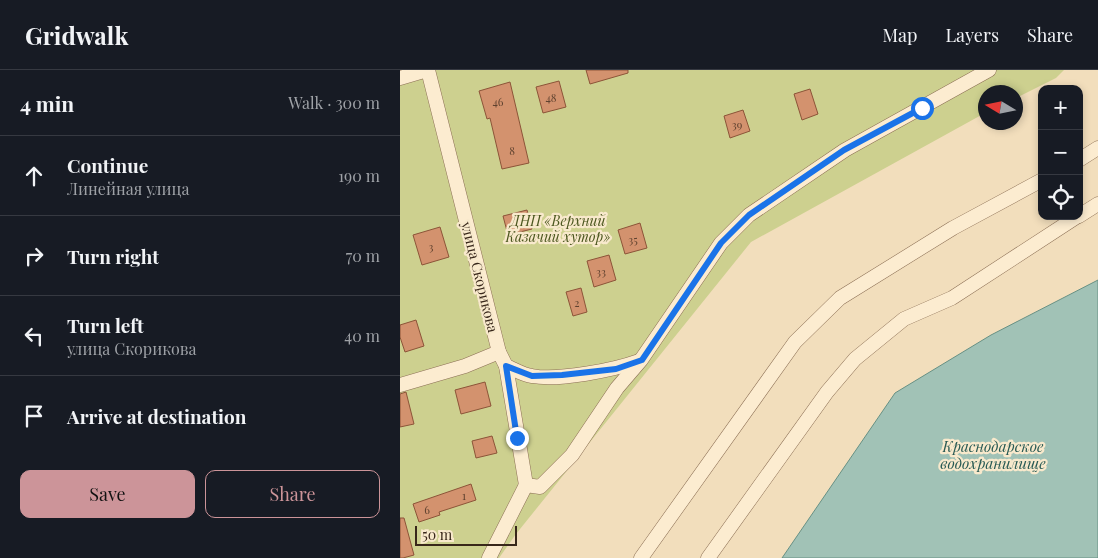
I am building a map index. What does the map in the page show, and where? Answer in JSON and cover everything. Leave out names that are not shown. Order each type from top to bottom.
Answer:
[{"type":"street","points":[[400,78],[427,70]]},
{"type":"street","name":"улица Скорикова","points":[[427,70],[499,352],[506,366],[526,485]]},
{"type":"street","points":[[489,558],[526,485],[540,486],[572,455],[617,388],[642,360],[721,243],[749,215],[844,150],[989,70]]},
{"type":"street","points":[[1083,157],[1098,148]]},
{"type":"street","points":[[640,558],[795,342],[840,298],[953,228],[1038,182]]},
{"type":"street","points":[[1083,213],[1098,204]]},
{"type":"street","points":[[708,558],[826,392],[855,359],[904,319],[952,298],[1073,220]]},
{"type":"street","points":[[400,385],[465,366],[499,352]]},
{"type":"street","points":[[506,366],[532,376],[562,375],[616,369],[642,360]]},
{"type":"green space","name":"ДНП «Верхний Казачий хутор»","points":[[400,70],[1064,70],[1056,78],[1038,85],[1038,87],[1023,94],[1023,85],[978,85],[978,117],[751,242],[516,534],[499,558],[400,558]]},
{"type":"water","name":"Краснодарское водохранилище","points":[[1098,280],[1098,558],[782,558],[895,393],[991,335]]},
{"type":"building","points":[[586,70],[628,70],[628,73],[590,84]]},
{"type":"building","points":[[559,81],[566,107],[543,113],[536,87]]},
{"type":"building","points":[[510,82],[529,163],[502,169],[490,118],[487,119],[479,91]]},
{"type":"building","points":[[810,89],[818,114],[802,120],[794,94]]},
{"type":"building","points":[[743,110],[750,131],[730,138],[724,116]]},
{"type":"building","points":[[527,210],[532,229],[508,235],[503,216]]},
{"type":"building","points":[[640,223],[647,248],[625,254],[618,230]]},
{"type":"building","points":[[440,227],[449,257],[422,265],[413,235]]},
{"type":"building","points":[[609,255],[616,280],[594,287],[587,261]]},
{"type":"building","points":[[581,288],[587,312],[573,316],[566,292]]},
{"type":"building","points":[[416,320],[424,346],[405,352],[400,337],[400,325]]},
{"type":"building","points":[[485,382],[491,406],[461,414],[455,390]]},
{"type":"building","points":[[406,392],[414,424],[400,427],[400,394]]},
{"type":"building","points":[[492,436],[497,453],[476,458],[472,441]]},
{"type":"building","points":[[471,484],[476,500],[439,512],[440,515],[419,522],[413,504]]},
{"type":"building","points":[[400,518],[404,518],[414,555],[403,558],[400,558]]},
{"type":"route","points":[[517,438],[506,366],[532,376],[562,375],[616,369],[642,360],[721,243],[749,215],[844,150],[922,108]]}]
